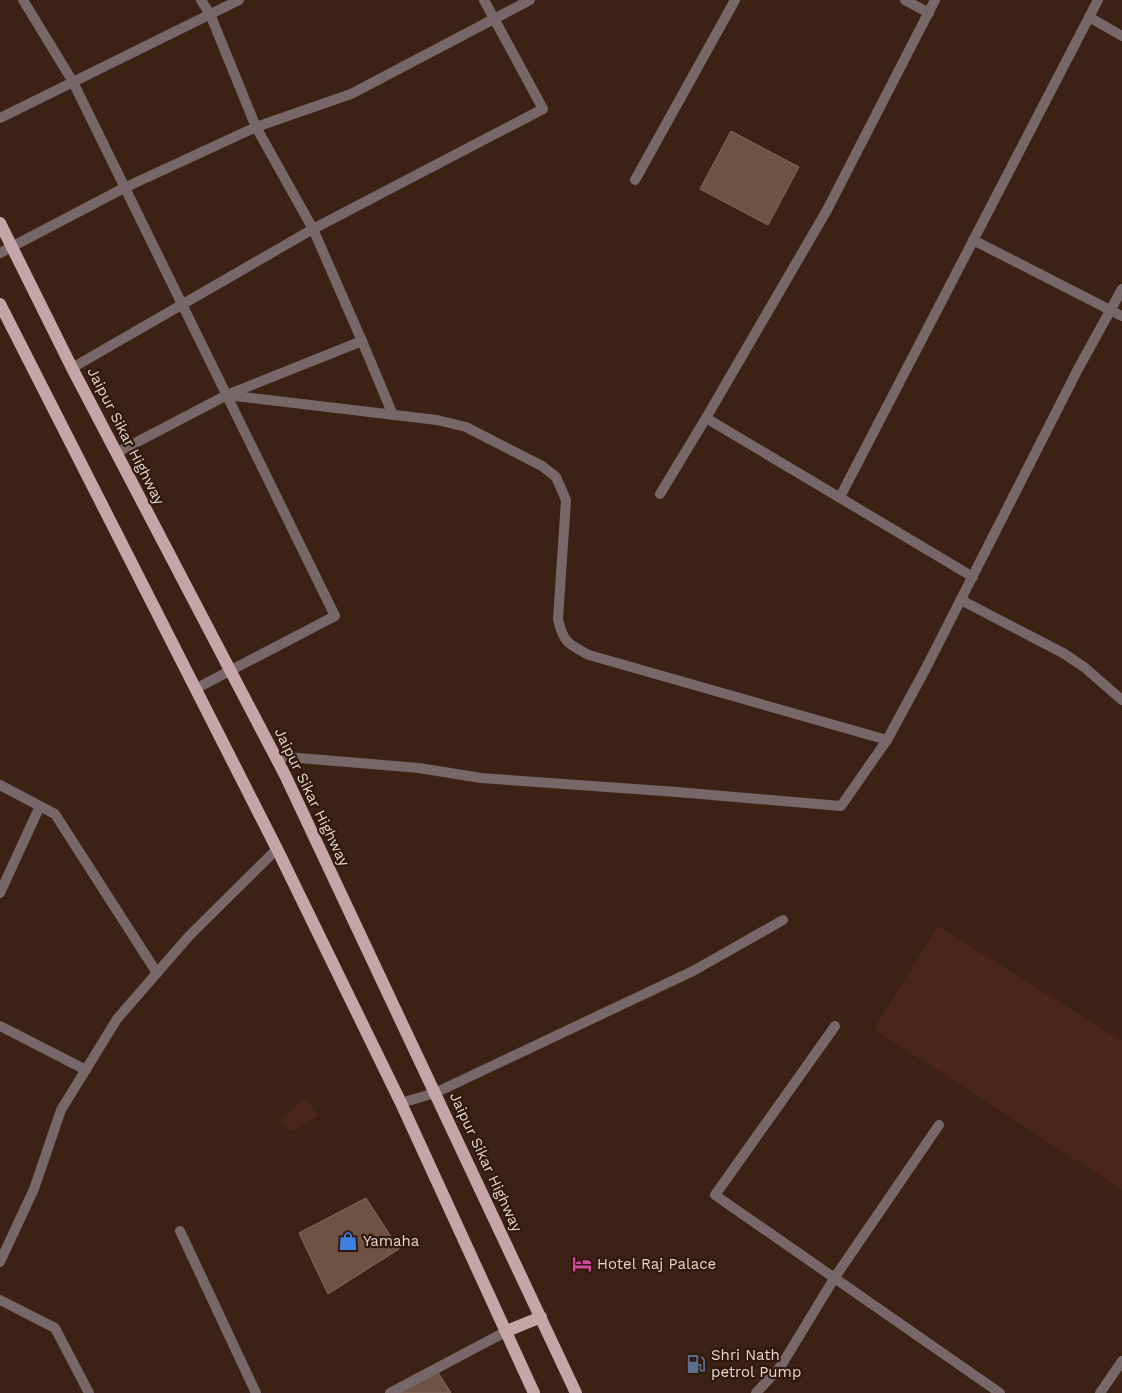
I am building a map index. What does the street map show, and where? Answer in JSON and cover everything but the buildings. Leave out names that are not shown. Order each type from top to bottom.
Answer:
[{"type":"main road","name":"Jaipur Sikar Highway","points":[[0,223],[72,368],[275,756],[436,1093],[576,1393]]},
{"type":"main road","points":[[0,304],[278,849],[401,1103],[534,1393]]},
{"type":"main road","points":[[507,1331],[541,1317]]},
{"type":"street","points":[[23,0],[73,82],[335,616],[197,688]]},
{"type":"street","points":[[201,0],[210,14],[256,127],[314,229],[393,415]]},
{"type":"street","points":[[0,118],[239,0]]},
{"type":"street","points":[[72,368],[314,229],[543,108],[484,0]]},
{"type":"street","points":[[0,253],[124,188],[256,127],[351,94],[530,0]]},
{"type":"street","points":[[635,180],[735,0]]},
{"type":"street","points":[[905,0],[929,13]]},
{"type":"street","points":[[660,494],[827,210],[935,0]]},
{"type":"street","points":[[840,497],[1098,0]]},
{"type":"street","points":[[1089,18],[1122,36]]},
{"type":"street","points":[[973,240],[1122,316]]},
{"type":"street","points":[[275,756],[419,768],[481,778],[841,806],[887,740],[973,577],[1078,368],[1122,289]]},
{"type":"street","points":[[116,453],[227,395],[362,341]]},
{"type":"street","points":[[227,395],[437,420],[466,427],[542,466],[556,477],[566,500],[558,619],[562,635],[573,646],[589,655],[887,740]]},
{"type":"street","points":[[706,418],[973,577]]},
{"type":"street","points":[[960,600],[1063,653],[1084,667],[1122,700]]},
{"type":"street","points":[[0,785],[55,814],[157,973]]},
{"type":"street","points":[[0,893],[40,806]]},
{"type":"street","points":[[0,1262],[34,1189],[61,1110],[117,1019],[189,936],[278,849]]},
{"type":"street","points":[[401,1103],[436,1093],[693,971],[783,920]]},
{"type":"street","points":[[0,1026],[86,1070]]},
{"type":"street","points":[[834,1026],[715,1195],[835,1276],[1000,1393]]},
{"type":"street","points":[[756,1393],[781,1366],[835,1276],[939,1124]]},
{"type":"street","points":[[180,1231],[256,1393]]},
{"type":"street","points":[[0,1300],[55,1328],[89,1393]]},
{"type":"street","points":[[390,1393],[507,1331]]},
{"type":"street","points":[[1100,1393],[1122,1361]]},
{"type":"shaded area","points":[[938,926],[1122,1041],[1122,1190],[874,1029]]},
{"type":"shaded area","points":[[305,1098],[318,1116],[292,1132],[279,1121]]},
{"type":"place","name":"Yamaha","points":[[348,1241]]},
{"type":"place","name":"Hotel Raj Palace","points":[[582,1264]]},
{"type":"place","name":"Shri Nath petrol Pump","points":[[696,1364]]}]
